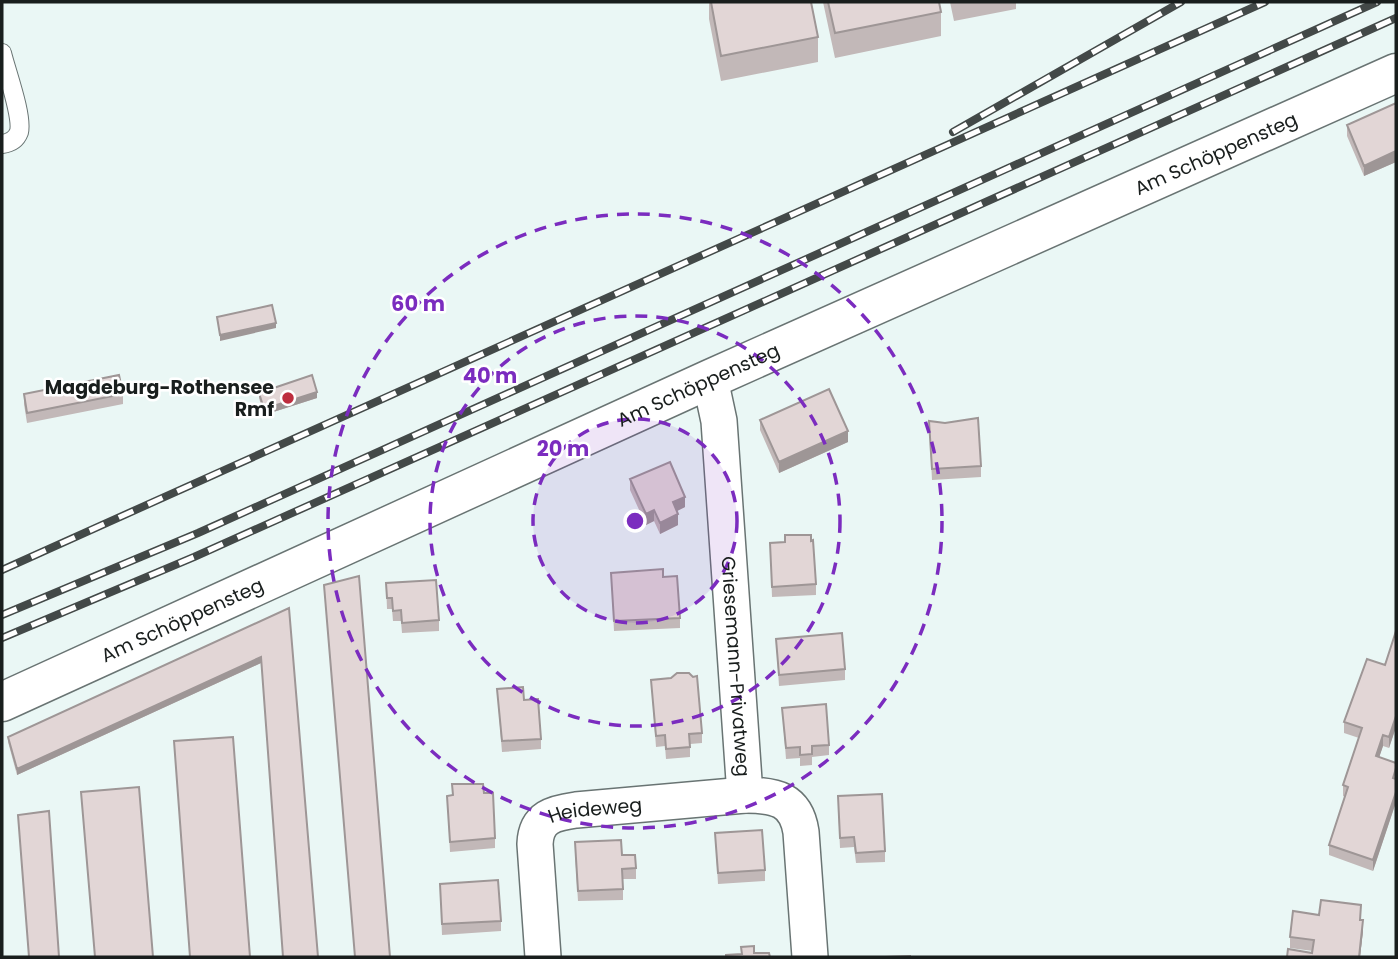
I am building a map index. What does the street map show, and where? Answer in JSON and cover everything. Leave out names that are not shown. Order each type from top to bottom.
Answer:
[{"type":"street","name":"Am Schöppensteg","points":[[2,702],[710,379],[1396,73]]},
{"type":"street","name":"Griesemann-Privatweg","points":[[710,379],[719,421],[745,795],[780,799],[792,808],[798,817],[810,957]]},
{"type":"street","name":"Heideweg","points":[[543,957],[535,844],[537,830],[547,817],[576,810],[745,795]]},
{"type":"lane","points":[[2,53],[19,125],[15,139],[2,144]]},
{"type":"building","points":[[711,2],[811,2],[818,37],[721,56]]},
{"type":"building","points":[[828,2],[939,2],[941,12],[835,33]]},
{"type":"building","points":[[1396,103],[1396,151],[1364,166],[1347,125]]},
{"type":"building","points":[[272,305],[276,323],[220,335],[217,317]]},
{"type":"building","points":[[119,375],[123,394],[27,413],[24,394]]},
{"type":"building","name":"Magdeburg-Rothensee Rmf","points":[[312,375],[317,392],[264,409],[259,393]]},
{"type":"building","points":[[829,389],[848,431],[779,462],[760,420]]},
{"type":"building","points":[[978,418],[981,466],[932,469],[929,421],[945,423]]},
{"type":"building","points":[[670,462],[685,497],[673,502],[678,514],[660,523],[654,510],[646,514],[630,479]]},
{"type":"building","points":[[785,535],[811,535],[816,584],[772,587],[770,543],[785,542]]},
{"type":"building","points":[[663,569],[663,577],[677,576],[680,618],[614,621],[611,573]]},
{"type":"building","points":[[359,576],[390,957],[355,957],[324,585]]},
{"type":"building","points":[[436,580],[439,620],[402,623],[401,610],[393,611],[392,598],[387,598],[386,583]]},
{"type":"building","points":[[289,608],[318,957],[283,957],[261,657],[17,769],[8,737]]},
{"type":"building","points":[[1396,631],[1396,716],[1389,737],[1383,735],[1376,756],[1396,763],[1393,778],[1396,779],[1396,792],[1373,860],[1329,845],[1348,787],[1343,785],[1362,728],[1344,722],[1367,659],[1385,665]]},
{"type":"building","points":[[842,633],[845,669],[779,675],[776,639]]},
{"type":"building","points":[[677,673],[697,676],[702,733],[689,734],[690,747],[666,749],[665,735],[656,736],[651,680],[671,678]]},
{"type":"building","points":[[523,687],[524,700],[538,699],[541,739],[502,741],[497,689]]},
{"type":"building","points":[[826,704],[829,745],[812,746],[812,754],[800,755],[800,747],[786,748],[782,708]]},
{"type":"building","points":[[233,737],[250,957],[190,957],[174,741]]},
{"type":"building","points":[[452,784],[483,784],[484,793],[493,793],[495,838],[450,842],[447,796],[453,795]]},
{"type":"building","points":[[139,787],[153,957],[95,957],[81,792]]},
{"type":"building","points":[[882,794],[885,851],[856,853],[854,837],[840,838],[838,796]]},
{"type":"building","points":[[49,811],[59,957],[29,957],[18,815]]},
{"type":"building","points":[[762,830],[765,870],[718,873],[715,833]]},
{"type":"building","points":[[621,840],[622,855],[635,855],[636,868],[622,869],[623,889],[578,891],[575,842]]},
{"type":"building","points":[[498,880],[501,921],[442,924],[440,884]]},
{"type":"building","points":[[1321,900],[1361,905],[1360,920],[1363,920],[1359,957],[1287,957],[1288,949],[1312,953],[1314,940],[1290,937],[1293,911],[1319,915]]},
{"type":"building","points":[[754,946],[754,953],[769,953],[770,957],[726,957],[742,954],[741,947]]},
{"type":"railway","points":[[953,132],[1181,2]]},
{"type":"railway","points":[[2,570],[1265,2]]},
{"type":"railway","points":[[2,615],[198,533],[1377,2]]},
{"type":"railway","points":[[2,638],[194,557],[1396,18]]},
{"type":"place","name":"Magdeburg-Rothensee Rmf","points":[[288,398]]}]
